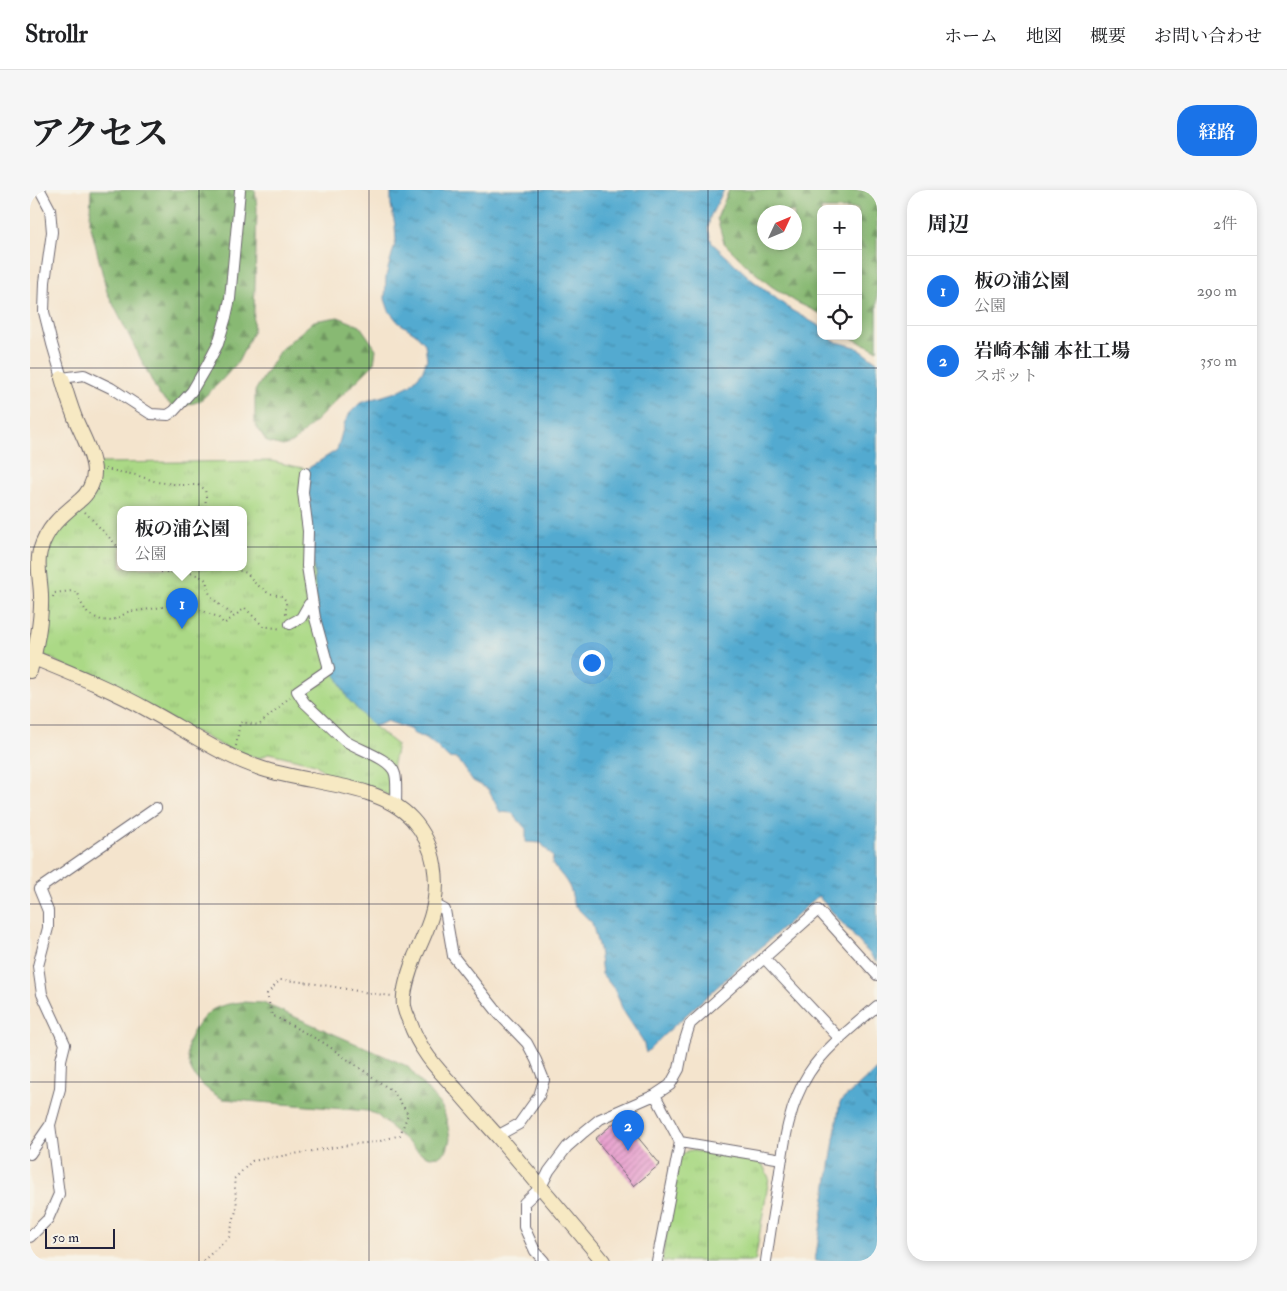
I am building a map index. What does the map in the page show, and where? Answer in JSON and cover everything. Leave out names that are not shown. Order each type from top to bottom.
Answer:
[{"type":"street","points":[[30,671],[34,658],[42,598],[38,561],[40,551],[52,526],[84,497],[93,482],[94,470],[91,457],[72,410],[44,312],[45,282],[52,232],[50,209],[40,190]]},
{"type":"street","points":[[62,378],[84,375],[111,388],[150,414],[168,415],[174,411],[192,391],[218,344],[230,299],[240,190]]},
{"type":"street","points":[[305,473],[304,492],[308,531],[307,566],[315,618],[329,669],[298,690],[304,702],[344,740],[369,752],[389,766],[395,774],[396,806]]},
{"type":"street","points":[[290,624],[301,618],[309,604],[315,618]]},
{"type":"street","points":[[34,658],[115,693],[150,711],[209,746],[261,769],[284,776],[371,793],[396,806],[413,820],[423,834],[430,850],[435,866],[436,893],[431,917],[409,973],[404,998],[404,1007],[412,1030],[423,1052],[541,1186],[603,1261]]},
{"type":"street","points":[[30,1154],[50,1126],[60,1089],[61,1060],[65,1044],[42,994],[38,966],[48,928],[48,910],[39,889],[156,808]]},
{"type":"street","points":[[434,904],[444,910],[453,956],[499,1014],[527,1043],[544,1080],[539,1096],[519,1124],[497,1136]]},
{"type":"street","points":[[544,1261],[536,1251],[524,1227],[524,1203],[541,1186],[549,1171],[567,1147],[600,1119],[655,1095],[670,1085],[679,1069],[690,1024],[818,910],[877,975]]},
{"type":"street","points":[[764,959],[840,1039]]},
{"type":"street","points":[[766,1261],[790,1114],[797,1096],[810,1072],[840,1039],[877,1006]]},
{"type":"street","points":[[655,1095],[680,1142],[657,1261]]},
{"type":"street","points":[[30,1237],[48,1219],[59,1194],[50,1126]]},
{"type":"street","points":[[680,1142],[782,1159]]},
{"type":"path","points":[[94,470],[103,469],[157,482],[198,485],[205,489],[205,506]]},
{"type":"path","points":[[84,497],[85,512],[117,546]]},
{"type":"path","points":[[160,571],[189,572],[202,577],[207,581],[206,588],[212,598],[234,616]]},
{"type":"path","points":[[52,600],[54,593],[72,591],[78,593],[81,603],[88,614],[101,620],[112,621],[128,612],[151,610],[182,603],[218,617],[224,624],[245,608],[263,626],[282,629],[290,624],[286,620],[286,601],[282,596],[268,593],[247,573],[240,571]]},
{"type":"path","points":[[233,757],[240,722],[260,725],[298,690]]},
{"type":"path","points":[[203,1261],[229,1237],[237,1207],[234,1179],[252,1161],[377,1142],[400,1135],[408,1114],[394,1092],[324,1044],[272,1015],[267,994],[280,980],[305,982],[404,998]]},
{"type":"green space","points":[[91,190],[255,190],[257,208],[253,332],[238,362],[200,401],[176,409],[159,395],[107,292],[90,223]]},
{"type":"green space","points":[[729,190],[877,190],[877,350],[856,340],[862,340],[862,205],[817,205],[817,312],[796,302],[771,286],[724,243],[717,218]]},
{"type":"green space","points":[[338,317],[360,326],[376,349],[374,364],[294,442],[283,446],[267,442],[255,424],[255,391],[280,350],[314,321]]},
{"type":"green space","points":[[271,461],[307,469],[314,574],[373,726],[397,745],[392,768],[392,798],[370,786],[333,780],[315,764],[270,753],[260,758],[235,752],[42,654],[44,560],[50,537],[72,511],[97,463]]},
{"type":"green space","points":[[242,1002],[263,1003],[407,1066],[442,1107],[450,1139],[447,1150],[440,1156],[430,1157],[420,1153],[377,1115],[368,1111],[223,1099],[208,1090],[195,1077],[190,1067],[189,1039],[197,1025],[212,1010],[227,1004]]},
{"type":"green space","points":[[689,1150],[762,1163],[769,1178],[755,1261],[662,1261],[679,1157]]},
{"type":"water","points":[[391,190],[724,190],[710,217],[708,229],[712,243],[751,279],[791,310],[817,325],[817,340],[832,340],[856,347],[877,362],[877,962],[818,896],[646,1053],[643,1041],[622,1009],[614,989],[602,974],[599,949],[592,923],[573,904],[569,887],[552,864],[553,857],[541,843],[526,842],[526,829],[512,813],[500,812],[488,789],[473,781],[458,759],[448,758],[426,738],[414,734],[409,729],[387,721],[373,726],[348,699],[334,672],[317,608],[312,533],[305,491],[307,469],[337,450],[345,422],[350,413],[360,403],[396,392],[410,385],[422,372],[427,359],[425,344],[416,334],[398,322],[389,311],[385,299],[386,276],[396,240]]},
{"type":"water","points":[[877,1069],[877,1261],[815,1261],[840,1102]]},
{"type":"building","points":[[621,1117],[660,1164],[634,1186],[595,1139]]},
{"type":"ferry route","points":[[856,1088],[877,1111]]},
{"type":"place","name":"板の浦公園","points":[[182,629]]},
{"type":"place","name":"岩崎本舗 本社工場","points":[[628,1151]]}]
